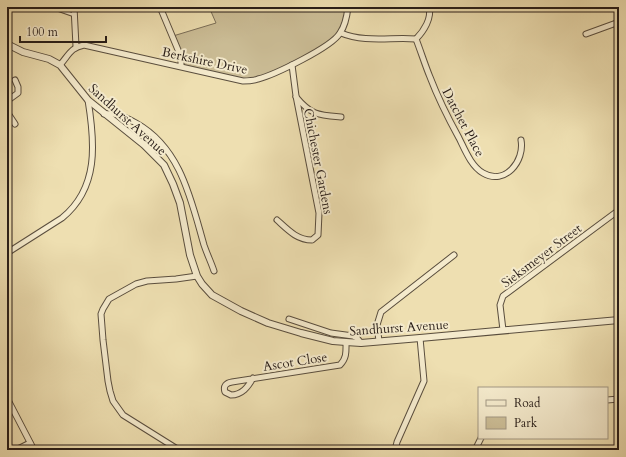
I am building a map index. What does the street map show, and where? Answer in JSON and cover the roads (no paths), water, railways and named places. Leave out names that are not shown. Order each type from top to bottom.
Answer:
[{"type":"street","points":[[7,44],[23,52],[49,59],[60,64],[76,46],[74,7]]},
{"type":"street","points":[[160,7],[181,57],[181,66]]},
{"type":"street","points":[[348,7],[341,33],[371,39],[416,39],[422,33],[426,25],[430,10],[429,7]]},
{"type":"street","points":[[586,34],[619,22]]},
{"type":"street","name":"Berkshire Drive","points":[[76,46],[84,44],[243,81],[258,80],[292,64],[333,42],[341,33]]},
{"type":"street","name":"Datchet Place","points":[[416,39],[438,96],[475,167],[482,173],[489,176],[499,177],[507,174],[519,161],[522,152],[521,140]]},
{"type":"street","name":"Sandhurst Avenue","points":[[60,64],[88,100],[144,145],[164,165],[180,203],[190,255],[197,276],[212,295],[240,311],[268,323],[301,333],[333,341],[346,342],[420,338],[619,320]]},
{"type":"street","name":"Chichester Gardens","points":[[277,220],[292,234],[298,237],[312,240],[318,235],[319,213],[308,165],[292,64]]},
{"type":"street","points":[[7,101],[18,93],[18,87],[15,80]]},
{"type":"street","points":[[296,96],[302,104],[312,112],[322,115],[341,116]]},
{"type":"street","points":[[8,251],[62,218],[81,198],[90,176],[93,152],[88,100]]},
{"type":"street","points":[[7,112],[15,124]]},
{"type":"street","points":[[104,114],[118,114],[138,124],[149,132],[168,153],[183,179],[204,246],[214,271]]},
{"type":"street","name":"Sieksmeyer Street","points":[[502,330],[500,305],[503,296],[618,212]]},
{"type":"street","points":[[379,341],[377,325],[381,312],[454,255]]},
{"type":"street","points":[[179,450],[123,415],[117,407],[110,391],[101,314],[110,299],[136,284],[147,281],[197,276]]},
{"type":"street","points":[[289,319],[331,333],[353,336],[361,342]]},
{"type":"street","points":[[395,450],[397,442],[424,380],[420,338]]},
{"type":"street","name":"Ascot Close","points":[[253,378],[246,390],[240,394],[230,395],[225,392],[224,387],[227,383],[253,378],[340,365],[346,356],[346,342]]},
{"type":"street","points":[[7,398],[9,409],[34,450]]},
{"type":"street","points":[[608,400],[619,399]]},
{"type":"street","points":[[475,450],[480,439]]},
{"type":"street","points":[[16,450],[30,443]]},
{"type":"lane","points":[[51,7],[74,16]]}]
